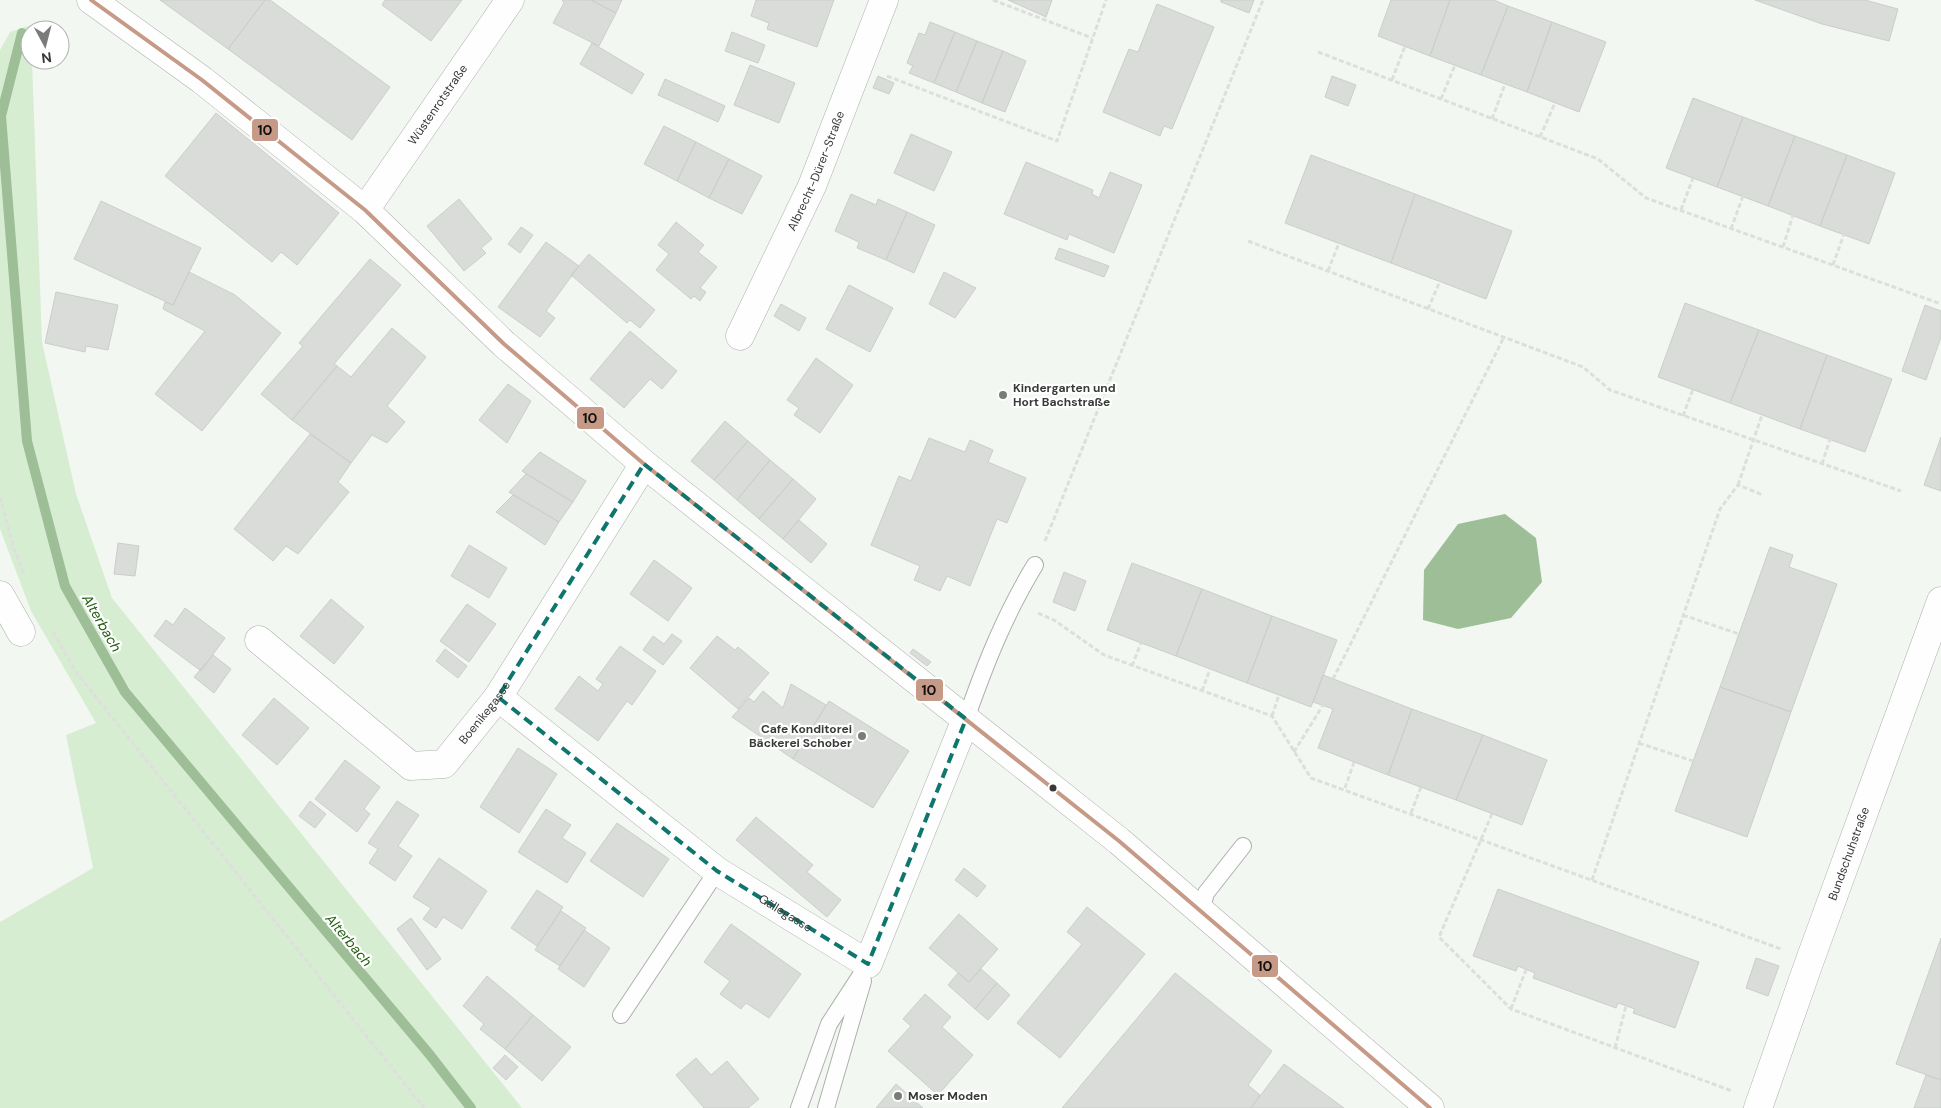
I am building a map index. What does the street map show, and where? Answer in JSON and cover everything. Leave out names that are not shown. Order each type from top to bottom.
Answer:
[{"type":"street","points":[[91,0],[202,80],[365,210],[504,344],[644,464],[1119,841],[1430,1108]]},
{"type":"street","name":"Wüstenrotstraße","points":[[365,210],[510,0]]},
{"type":"street","name":"Albrecht-Dürer-Straße","points":[[740,336],[812,186],[884,0]]},
{"type":"street","name":"Boenikegasse","points":[[259,640],[411,766],[444,764],[498,697],[644,464]]},
{"type":"street","points":[[0,595],[21,632]]},
{"type":"street","name":"Bundschuhstraße","points":[[1760,1105],[1810,960],[1941,601]]},
{"type":"street","name":"Gällegasse","points":[[498,697],[717,871],[868,964]]},
{"type":"street","points":[[868,964],[966,719]]},
{"type":"lane","points":[[966,719],[991,647],[1012,602],[1035,565]]},
{"type":"lane","points":[[1201,910],[1206,893],[1243,846]]},
{"type":"lane","points":[[621,1015],[717,871]]},
{"type":"lane","points":[[799,1108],[829,1024],[868,964]]},
{"type":"lane","points":[[826,1108],[868,964]]},
{"type":"path","points":[[993,0],[1092,38]]},
{"type":"path","points":[[859,65],[1057,141],[1106,0]]},
{"type":"path","points":[[1035,565],[1263,0]]},
{"type":"path","points":[[1392,80],[1405,46]]},
{"type":"path","points":[[1318,52],[1598,160],[1646,198],[1941,304]]},
{"type":"path","points":[[1441,99],[1455,65]]},
{"type":"path","points":[[1492,120],[1505,84]]},
{"type":"path","points":[[1540,137],[1555,102]]},
{"type":"path","points":[[1681,210],[1693,178]]},
{"type":"path","points":[[1731,229],[1743,196]]},
{"type":"path","points":[[1783,247],[1793,216]]},
{"type":"path","points":[[1833,265],[1844,234]]},
{"type":"path","points":[[1248,241],[1583,367],[1610,390],[1901,491]]},
{"type":"path","points":[[1328,271],[1339,243]]},
{"type":"path","points":[[1428,309],[1440,281]]},
{"type":"path","points":[[1333,678],[1504,337]]},
{"type":"path","points":[[1683,416],[1693,389]]},
{"type":"path","points":[[1592,880],[1720,509],[1738,485],[1762,415]]},
{"type":"path","points":[[1822,464],[1830,439]]},
{"type":"path","points":[[1738,485],[1763,495]]},
{"type":"path","points":[[0,497],[14,549],[25,575]]},
{"type":"path","points":[[1012,602],[1054,620],[1104,655],[1272,716],[1311,778],[1482,838],[1810,960]]},
{"type":"path","points":[[1683,615],[1738,634]]},
{"type":"path","points":[[49,626],[76,672],[424,1108]]},
{"type":"path","points":[[1132,666],[1141,643]]},
{"type":"path","points":[[1202,691],[1210,669]]},
{"type":"path","points":[[1272,716],[1279,695]]},
{"type":"path","points":[[1294,752],[1323,705]]},
{"type":"path","points":[[1639,742],[1693,761]]},
{"type":"path","points":[[1344,788],[1354,762]]},
{"type":"path","points":[[1411,813],[1420,787]]},
{"type":"path","points":[[1492,814],[1439,937],[1511,1010],[1615,1048],[1760,1105]]},
{"type":"path","points":[[1511,1010],[1526,970]]},
{"type":"path","points":[[1615,1048],[1626,1006]]},
{"type":"highlighted area","points":[[644,464],[966,719],[868,964],[717,871],[498,697]]},
{"type":"shaded area","points":[[20,29],[20,70],[32,70],[42,342],[76,494],[112,598],[522,1108],[0,1108],[0,922],[93,868],[66,735],[96,723],[31,611],[0,529],[0,50],[10,32]]},
{"type":"shaded area","points":[[1505,514],[1536,538],[1542,582],[1511,618],[1458,629],[1423,620],[1424,570],[1458,524]]},
{"type":"building","points":[[160,0],[265,0],[228,49]]},
{"type":"building","points":[[265,0],[270,0],[390,87],[352,140],[228,49]]},
{"type":"building","points":[[385,0],[462,0],[431,41],[382,5]]},
{"type":"building","points":[[562,0],[591,0],[616,13],[599,46],[553,23],[564,3]]},
{"type":"building","points":[[591,0],[622,0],[616,13]]},
{"type":"building","points":[[756,0],[834,0],[817,47],[767,29],[769,23],[751,16]]},
{"type":"building","points":[[1008,0],[1052,0],[1046,17]]},
{"type":"building","points":[[1221,0],[1254,0],[1249,13],[1221,2]]},
{"type":"building","points":[[1391,0],[1450,0],[1430,56],[1378,36]]},
{"type":"building","points":[[1450,0],[1494,0],[1508,6],[1481,75],[1430,56]]},
{"type":"building","points":[[1755,0],[1865,0],[1898,9],[1889,41],[1822,24]]},
{"type":"building","points":[[1157,4],[1214,27],[1172,129],[1164,126],[1160,136],[1103,112],[1129,49],[1138,52]]},
{"type":"building","points":[[1508,6],[1552,22],[1527,92],[1481,75]]},
{"type":"building","points":[[930,22],[955,32],[934,83],[909,73],[913,66],[907,63],[919,33],[925,35]]},
{"type":"building","points":[[1552,22],[1606,42],[1579,112],[1527,92]]},
{"type":"building","points":[[732,32],[765,45],[758,63],[725,51]]},
{"type":"building","points":[[955,32],[977,41],[956,92],[934,83]]},
{"type":"building","points":[[977,41],[1003,51],[982,103],[956,92]]},
{"type":"building","points":[[592,43],[644,74],[632,94],[580,64]]},
{"type":"building","points":[[1003,51],[1026,61],[1005,112],[982,103]]},
{"type":"building","points":[[750,65],[795,83],[779,123],[734,105]]},
{"type":"building","points":[[878,76],[894,83],[889,94],[873,88]]},
{"type":"building","points":[[1332,76],[1356,85],[1348,106],[1325,97]]},
{"type":"building","points":[[665,79],[725,106],[718,122],[658,95]]},
{"type":"building","points":[[1693,98],[1743,117],[1717,187],[1666,168]]},
{"type":"building","points":[[216,113],[339,213],[297,265],[281,252],[272,262],[165,176]]},
{"type":"building","points":[[1743,117],[1795,136],[1768,206],[1717,187]]},
{"type":"building","points":[[664,126],[696,142],[677,181],[644,164]]},
{"type":"building","points":[[911,134],[952,152],[934,191],[894,173]]},
{"type":"building","points":[[1795,136],[1847,155],[1820,226],[1768,206]]},
{"type":"building","points":[[696,142],[729,159],[709,198],[677,181]]},
{"type":"building","points":[[1311,155],[1415,194],[1391,263],[1285,223]]},
{"type":"building","points":[[1847,155],[1895,173],[1869,244],[1820,226]]},
{"type":"building","points":[[729,159],[762,176],[742,214],[709,198]]},
{"type":"building","points":[[1026,162],[1093,190],[1092,194],[1099,198],[1110,172],[1142,185],[1114,253],[1069,234],[1067,240],[1004,214]]},
{"type":"building","points":[[851,194],[876,205],[878,199],[907,212],[886,260],[857,248],[859,242],[835,231]]},
{"type":"building","points":[[1415,194],[1512,231],[1486,299],[1391,263]]},
{"type":"building","points":[[459,199],[492,239],[481,248],[486,253],[464,271],[427,226]]},
{"type":"building","points":[[101,201],[201,248],[173,305],[74,259]]},
{"type":"building","points":[[907,212],[935,225],[914,273],[886,260]]},
{"type":"building","points":[[676,222],[704,245],[698,252],[717,267],[700,288],[706,292],[700,301],[694,296],[691,299],[656,270],[669,254],[658,245]]},
{"type":"building","points":[[521,227],[533,235],[520,253],[508,244]]},
{"type":"building","points":[[546,242],[579,266],[546,311],[555,318],[540,337],[498,307]]},
{"type":"building","points":[[1059,248],[1109,266],[1104,277],[1055,259]]},
{"type":"building","points":[[589,254],[655,310],[640,328],[630,320],[627,323],[571,275]]},
{"type":"building","points":[[370,259],[401,285],[334,364],[337,366],[292,420],[261,394],[303,346],[299,343]]},
{"type":"building","points":[[189,272],[235,295],[281,333],[202,431],[155,394],[205,331],[163,309],[165,302],[173,305]]},
{"type":"building","points":[[944,272],[976,288],[955,318],[929,304]]},
{"type":"building","points":[[849,285],[893,308],[870,352],[826,329]]},
{"type":"building","points":[[56,292],[118,305],[108,350],[86,346],[85,352],[45,343]]},
{"type":"building","points":[[1685,303],[1759,330],[1730,403],[1658,377]]},
{"type":"building","points":[[781,304],[806,318],[799,331],[774,316]]},
{"type":"building","points":[[1925,305],[1941,311],[1941,337],[1926,380],[1902,371]]},
{"type":"building","points":[[392,328],[426,357],[387,406],[405,422],[387,443],[372,435],[351,463],[292,420],[337,366],[351,377]]},
{"type":"building","points":[[1759,330],[1827,355],[1800,429],[1730,403]]},
{"type":"building","points":[[630,331],[677,371],[662,389],[650,379],[624,408],[590,379]]},
{"type":"building","points":[[1827,355],[1892,379],[1865,452],[1800,429]]},
{"type":"building","points":[[816,358],[853,385],[820,433],[794,415],[799,408],[787,400]]},
{"type":"building","points":[[508,384],[531,401],[507,443],[479,420]]},
{"type":"building","points":[[725,421],[748,441],[714,480],[691,461]]},
{"type":"building","points":[[310,434],[351,463],[338,482],[349,492],[298,554],[286,546],[273,561],[234,529]]},
{"type":"building","points":[[1941,437],[1941,491],[1924,485]]},
{"type":"building","points":[[929,438],[965,452],[970,440],[993,450],[988,462],[1026,478],[1007,523],[997,519],[970,586],[947,576],[940,591],[914,580],[920,566],[871,545],[899,476],[911,481]]},
{"type":"building","points":[[748,441],[770,460],[737,500],[714,480]]},
{"type":"building","points":[[540,452],[586,481],[573,502],[522,471]]},
{"type":"building","points":[[770,460],[793,479],[759,519],[737,500]]},
{"type":"building","points":[[526,474],[573,502],[559,522],[509,492]]},
{"type":"building","points":[[793,479],[816,499],[783,539],[759,519]]},
{"type":"building","points":[[513,495],[559,522],[545,545],[496,512]]},
{"type":"building","points":[[799,520],[827,544],[811,563],[783,539]]},
{"type":"building","points":[[118,543],[139,546],[135,576],[114,574]]},
{"type":"building","points":[[469,545],[507,568],[489,598],[451,576]]},
{"type":"building","points":[[1770,547],[1793,555],[1789,567],[1837,584],[1791,712],[1720,687]]},
{"type":"building","points":[[654,560],[692,588],[668,621],[630,594]]},
{"type":"building","points":[[1132,563],[1202,589],[1176,656],[1107,630]]},
{"type":"building","points":[[1064,572],[1086,581],[1075,611],[1053,602]]},
{"type":"building","points":[[1202,589],[1272,616],[1247,683],[1176,656]]},
{"type":"building","points":[[331,599],[364,627],[334,664],[300,636]]},
{"type":"building","points":[[467,604],[496,624],[469,662],[440,641]]},
{"type":"building","points":[[185,608],[225,638],[201,671],[154,636],[166,620],[173,625]]},
{"type":"building","points":[[1272,616],[1337,640],[1311,707],[1247,683]]},
{"type":"building","points":[[672,634],[682,641],[663,665],[643,650],[653,636],[664,644]]},
{"type":"building","points":[[717,636],[735,650],[738,647],[769,673],[738,709],[690,668]]},
{"type":"building","points":[[620,646],[656,671],[632,705],[627,701],[598,741],[555,709],[579,676],[598,691],[603,684],[596,679]]},
{"type":"building","points":[[445,649],[467,666],[458,678],[436,661]]},
{"type":"building","points":[[913,649],[931,662],[927,666],[910,653]]},
{"type":"building","points":[[213,655],[231,669],[214,693],[194,677]]},
{"type":"building","points":[[1323,675],[1412,709],[1388,775],[1318,748],[1333,709],[1313,702]]},
{"type":"building","points":[[791,684],[826,705],[793,759],[732,717],[749,698],[754,702],[763,691],[783,708]]},
{"type":"building","points":[[1720,687],[1791,712],[1747,837],[1675,811]]},
{"type":"building","points":[[274,698],[309,728],[277,765],[242,735]]},
{"type":"building","points":[[829,701],[909,751],[873,808],[793,759]]},
{"type":"building","points":[[1412,709],[1483,735],[1456,800],[1388,775]]},
{"type":"building","points":[[1483,735],[1547,760],[1522,825],[1456,800]]},
{"type":"building","points":[[518,748],[557,774],[519,833],[480,807]]},
{"type":"building","points":[[345,760],[380,787],[364,809],[370,814],[357,832],[315,799]]},
{"type":"building","points":[[310,801],[326,814],[315,828],[299,816]]},
{"type":"building","points":[[397,801],[419,815],[398,846],[412,856],[395,881],[369,863],[378,849],[368,843]]},
{"type":"building","points":[[546,809],[571,825],[562,838],[586,853],[567,883],[518,852]]},
{"type":"building","points":[[756,817],[813,865],[807,872],[841,900],[827,917],[736,840]]},
{"type":"building","points":[[617,823],[669,859],[643,897],[590,861]]},
{"type":"building","points":[[439,858],[487,891],[462,929],[443,917],[436,928],[423,919],[431,908],[413,897]]},
{"type":"building","points":[[964,868],[986,886],[977,897],[955,880]]},
{"type":"building","points":[[1498,889],[1699,962],[1675,1028],[1633,1013],[1635,1009],[1618,1003],[1616,1008],[1533,978],[1535,973],[1518,966],[1516,971],[1473,956]]},
{"type":"building","points":[[537,890],[563,907],[537,946],[511,928]]},
{"type":"building","points":[[1087,907],[1145,954],[1060,1058],[1017,1023],[1082,944],[1067,932]]},
{"type":"building","points":[[561,911],[586,928],[560,966],[535,950]]},
{"type":"building","points":[[959,914],[998,949],[969,982],[929,948]]},
{"type":"building","points":[[411,918],[441,959],[427,970],[397,929]]},
{"type":"building","points":[[731,924],[801,974],[769,1018],[746,1003],[741,1009],[720,994],[730,981],[704,962]]},
{"type":"building","points":[[584,930],[610,948],[584,987],[558,969]]},
{"type":"building","points":[[1941,938],[1941,1080],[1896,1064]]},
{"type":"building","points":[[1756,958],[1779,966],[1768,996],[1746,988]]},
{"type":"building","points":[[981,969],[997,983],[975,1009],[948,985],[958,973],[969,982]]},
{"type":"building","points":[[1175,973],[1272,1051],[1248,1085],[1260,1095],[1251,1108],[1062,1108]]},
{"type":"building","points":[[487,976],[533,1015],[505,1049],[480,1029],[484,1024],[463,1006]]},
{"type":"building","points":[[997,983],[1010,995],[988,1020],[975,1009]]},
{"type":"building","points":[[925,994],[951,1017],[942,1027],[973,1055],[938,1095],[888,1051],[911,1026],[903,1019]]},
{"type":"building","points":[[533,1015],[571,1047],[542,1081],[505,1049]]},
{"type":"building","points":[[505,1055],[518,1067],[506,1080],[493,1068]]},
{"type":"building","points":[[696,1058],[711,1075],[727,1061],[759,1099],[748,1108],[704,1108],[676,1075]]},
{"type":"building","points":[[1284,1064],[1344,1108],[1251,1108]]},
{"type":"building","points":[[1926,1075],[1941,1080],[1941,1108],[1914,1108]]},
{"type":"building","name":"Moser Moden","points":[[896,1084],[923,1108],[876,1108]]},
{"type":"waterway","name":"Alterbach","points":[[20,41],[1,116],[27,441],[65,586],[125,692],[430,1055],[471,1108]]},
{"type":"transit line","name":"10","points":[[91,0],[202,80],[365,210],[504,344],[644,464],[1119,841],[1430,1108]]},
{"type":"place","name":"Kindergarten und Hort Bachstraße","points":[[1003,395]]},
{"type":"place","name":"Cafe Konditorei Bäckerei Schober","points":[[862,736]]},
{"type":"place","name":"Moser Moden","points":[[898,1096]]}]
